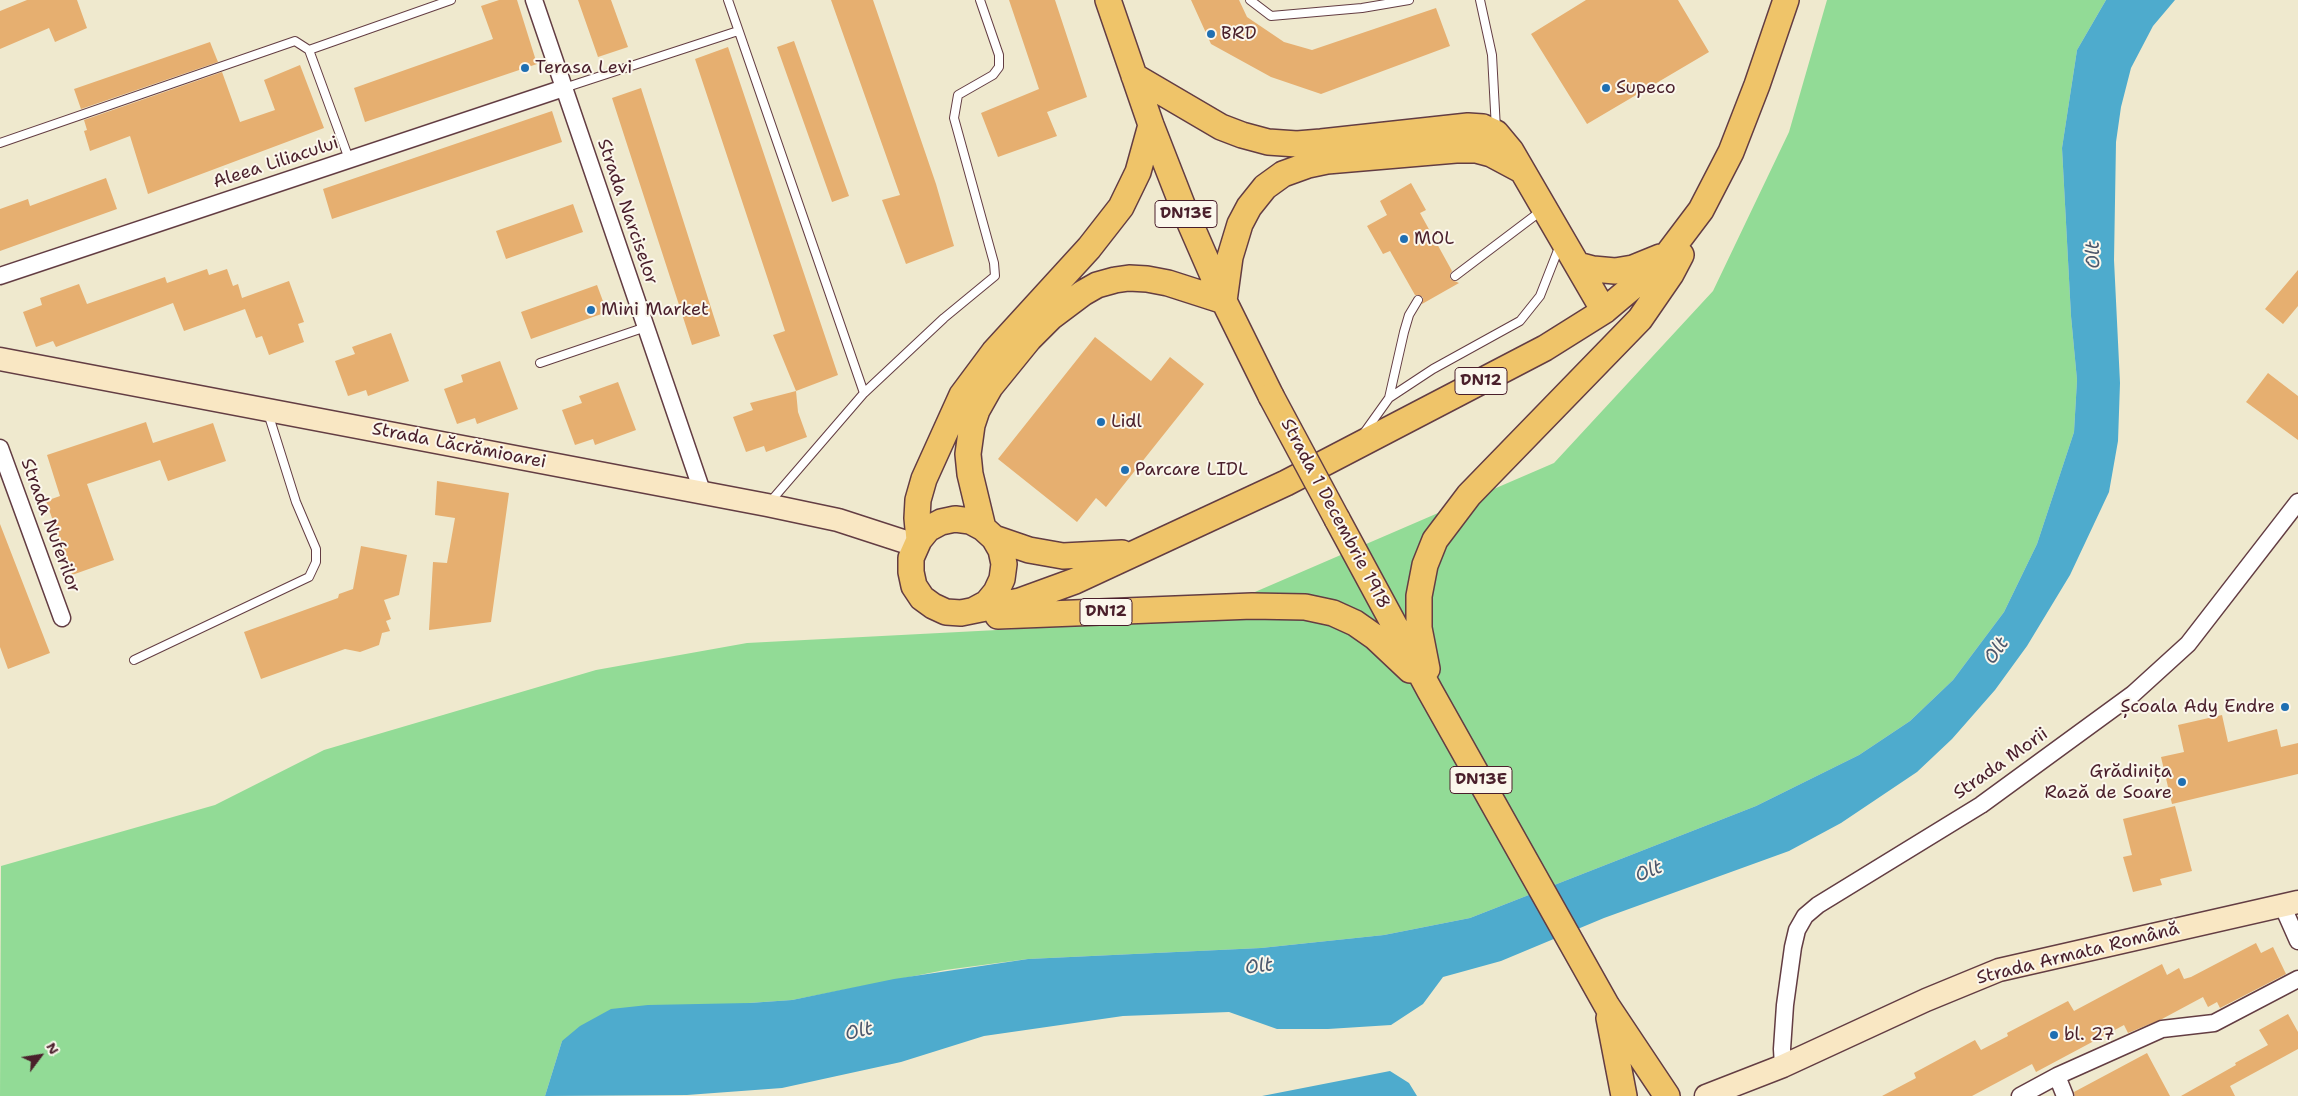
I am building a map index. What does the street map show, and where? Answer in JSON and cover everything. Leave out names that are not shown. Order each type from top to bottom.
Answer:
[{"type":"main road","name":"Strada 1 Decembrie 1918","points":[[1108,0],[1151,125],[1183,207],[1224,301],[1271,396],[1430,691],[1577,951],[1606,1006],[1667,1096]]},
{"type":"main road","name":"DN12","points":[[967,611],[1020,601],[1047,592],[1256,498],[1545,348],[1604,311],[1647,276],[1669,254],[1702,210],[1731,152],[1757,85],[1786,0]]},
{"type":"main road","points":[[1134,76],[1221,127],[1268,142],[1297,144],[1468,126],[1483,127],[1496,133],[1511,151],[1604,311]]},
{"type":"main road","points":[[917,542],[916,518],[920,493],[945,429],[962,395],[978,371],[1089,248],[1121,207],[1138,172],[1151,125]]},
{"type":"main road","points":[[989,533],[970,521],[948,521],[928,529],[917,542],[911,558],[914,586],[922,598],[940,609],[967,611],[987,603],[996,592],[1002,579],[1004,564],[1001,550],[989,533],[970,474],[968,454],[972,425],[977,410],[990,387],[1029,339],[1051,317],[1083,293],[1115,280],[1129,278],[1147,279],[1168,283],[1224,301],[1230,257],[1240,224],[1249,207],[1265,187],[1284,174],[1308,165],[1327,161],[1476,150],[1491,154],[1523,171]]},
{"type":"main road","points":[[1430,691],[1419,628],[1419,596],[1425,565],[1435,540],[1469,495],[1640,319],[1671,274],[1702,210]]},
{"type":"main road","points":[[1578,265],[1593,269],[1615,271],[1633,268],[1669,254]]},
{"type":"main road","name":"Strada Lăcrămioarei","points":[[0,359],[767,505],[838,520],[917,542]]},
{"type":"main road","name":"DN12","points":[[989,533],[1029,550],[1063,556],[1120,553],[1151,545]]},
{"type":"main road","name":"DN12","points":[[967,611],[978,616],[1025,616],[1233,606],[1305,607],[1332,613],[1355,623],[1396,655],[1430,691]]},
{"type":"main road","name":"Strada Armata Română","points":[[1706,1096],[1783,1066],[1926,1000],[2000,970],[2290,904]]},
{"type":"main road","name":"Strada 1 Decembrie 1918","points":[[1606,1006],[1624,1096]]},
{"type":"main road","name":"Strada Armata Română","points":[[1750,1096],[1783,1066]]},
{"type":"street","name":"Strada Narciselor","points":[[534,0],[703,494]]},
{"type":"street","name":"Aleea Liliacului","points":[[0,276],[564,88]]},
{"type":"street","name":"Strada Nuferilor","points":[[0,448],[6,488],[62,618]]},
{"type":"street","name":"Strada Morii","points":[[1783,1066],[1782,1049],[1785,1005],[1793,947],[1797,930],[1805,916],[1818,906],[1981,805],[2134,694],[2188,644],[2298,502]]},
{"type":"street","points":[[2290,904],[2298,941]]},
{"type":"street","points":[[2020,1096],[2057,1076],[2162,1029],[2214,1023],[2298,979]]},
{"type":"street","points":[[2057,1076],[2065,1096]]},
{"type":"lane","points":[[309,50],[451,0]]},
{"type":"lane","points":[[728,0],[864,393]]},
{"type":"lane","points":[[767,505],[864,393],[944,318],[995,276],[994,263],[954,118],[958,95],[993,75],[999,67],[999,55],[980,0]]},
{"type":"lane","points":[[1250,0],[1271,16],[1362,8],[1409,0]]},
{"type":"lane","points":[[1480,0],[1492,55],[1496,133]]},
{"type":"lane","points":[[564,88],[738,31]]},
{"type":"lane","points":[[0,142],[295,41],[309,50],[350,159]]},
{"type":"lane","points":[[1455,276],[1545,208]]},
{"type":"lane","points":[[1354,447],[1389,398],[1433,369],[1520,321],[1540,296],[1562,238]]},
{"type":"lane","points":[[1389,398],[1404,332],[1409,316],[1418,300]]},
{"type":"lane","points":[[540,363],[646,327]]},
{"type":"lane","points":[[134,660],[309,576],[316,562],[316,549],[296,502],[267,410]]},
{"type":"green space","points":[[1827,0],[2106,0],[2077,50],[2062,148],[2071,316],[2077,380],[2074,432],[2037,544],[2004,612],[1953,680],[1910,721],[1859,755],[1756,806],[1470,918],[1384,935],[1261,948],[1028,959],[945,970],[792,1000],[749,1003],[562,1041],[545,1096],[0,1096],[1,866],[215,805],[324,750],[596,670],[747,643],[1190,620],[1554,463],[1713,291],[1789,132]]},
{"type":"water","name":"Olt","points":[[2106,0],[2175,0],[2153,26],[2131,68],[2121,107],[2116,142],[2114,260],[2120,383],[2118,441],[2109,492],[2070,575],[2027,646],[1995,690],[1952,739],[1917,772],[1841,823],[1789,851],[1604,918],[1501,961],[1443,977],[1423,1004],[1391,1025],[1328,1029],[1277,1029],[1229,1012],[1123,1016],[984,1036],[901,1062],[782,1088],[687,1095],[545,1096],[562,1041],[580,1026],[611,1009],[648,1005],[749,1003],[792,1000],[894,979],[1028,959],[1261,948],[1384,935],[1470,918],[1756,806],[1859,755],[1910,721],[1953,680],[2004,612],[2037,544],[2074,432],[2077,380],[2071,316],[2062,148],[2077,50]]},
{"type":"water","points":[[1390,1071],[1409,1083],[1417,1096],[1262,1096]]},
{"type":"building","points":[[27,0],[77,0],[87,28],[55,42],[49,28],[0,49],[0,11]]},
{"type":"building","points":[[499,0],[517,0],[537,64],[365,122],[354,88],[493,39],[481,6]]},
{"type":"building","points":[[578,0],[611,0],[628,47],[598,57]]},
{"type":"building","points":[[831,0],[873,0],[936,184],[954,246],[906,264],[882,200],[900,195]]},
{"type":"building","points":[[1009,0],[1055,0],[1087,97],[1047,112],[1057,136],[998,157],[981,113],[1039,89]]},
{"type":"building","points":[[1191,0],[1239,0],[1247,17],[1284,42],[1312,50],[1436,8],[1450,46],[1321,94],[1271,77],[1211,44]]},
{"type":"building","name":"Supeco","points":[[1586,0],[1678,0],[1709,52],[1587,124],[1531,34]]},
{"type":"building","points":[[794,41],[849,196],[832,202],[777,47]]},
{"type":"building","points":[[210,42],[218,62],[81,109],[74,89]]},
{"type":"building","points":[[728,47],[838,375],[796,391],[773,335],[785,331],[695,59]]},
{"type":"building","points":[[300,65],[324,128],[148,194],[130,136],[90,151],[84,131],[87,130],[84,120],[222,72],[240,122],[275,110],[264,80]]},
{"type":"building","points":[[641,88],[720,336],[692,345],[612,98]]},
{"type":"building","points":[[552,111],[562,142],[332,219],[323,189]]},
{"type":"building","points":[[106,178],[117,209],[0,251],[0,209],[28,199],[30,206]]},
{"type":"building","name":"MOL","points":[[1411,183],[1426,210],[1420,213],[1452,271],[1450,279],[1459,283],[1422,304],[1423,297],[1415,295],[1390,251],[1383,254],[1367,226],[1387,215],[1380,201]]},
{"type":"building","points":[[573,204],[583,232],[506,259],[496,231]]},
{"type":"building","points":[[207,269],[209,275],[227,269],[233,286],[238,284],[242,298],[289,281],[304,322],[298,324],[304,342],[269,355],[262,336],[256,338],[245,309],[184,331],[173,303],[56,347],[53,341],[36,347],[23,312],[42,305],[40,298],[79,284],[87,304],[165,277],[167,283]]},
{"type":"building","points":[[2298,270],[2298,306],[2283,324],[2265,309]]},
{"type":"building","points":[[597,285],[607,312],[531,339],[521,312]]},
{"type":"building","points":[[391,333],[409,381],[368,396],[366,390],[348,396],[335,361],[355,354],[352,347]]},
{"type":"building","name":"Lidl","points":[[1095,337],[1151,381],[1170,357],[1204,384],[1106,507],[1096,498],[1077,522],[998,459]]},
{"type":"building","points":[[500,361],[518,409],[477,424],[475,418],[457,424],[444,389],[463,382],[461,375]]},
{"type":"building","points":[[2268,373],[2298,396],[2298,440],[2246,402]]},
{"type":"building","points":[[618,382],[636,430],[595,445],[593,439],[575,445],[562,410],[582,403],[579,396]]},
{"type":"building","points":[[796,391],[798,412],[807,437],[766,452],[764,446],[746,452],[733,417],[753,410],[750,403]]},
{"type":"building","points":[[146,422],[153,443],[213,423],[226,461],[168,481],[160,460],[87,484],[114,560],[72,575],[46,501],[60,496],[47,455]]},
{"type":"building","points":[[437,481],[509,493],[491,622],[429,630],[433,562],[447,563],[455,518],[435,515]]},
{"type":"building","points":[[0,524],[50,653],[8,669],[0,647]]},
{"type":"building","points":[[361,546],[407,555],[399,595],[384,600],[391,619],[386,621],[390,631],[382,633],[379,645],[360,652],[345,649],[261,679],[244,632],[338,598],[339,594],[353,589]]},
{"type":"building","points":[[2222,715],[2228,742],[2277,729],[2281,747],[2298,743],[2298,774],[2172,804],[2161,757],[2184,752],[2178,725]]},
{"type":"building","points":[[2175,806],[2192,871],[2160,879],[2162,885],[2133,892],[2123,857],[2132,855],[2123,819]]},
{"type":"building","points":[[2256,943],[2261,953],[2273,947],[2286,974],[2220,1008],[2217,1002],[2208,1007],[2203,997],[2162,1019],[2128,1033],[2124,1025],[2036,1072],[2032,1064],[1972,1096],[1882,1096],[1916,1078],[1914,1073],[1975,1040],[1981,1050],[2008,1036],[2007,1033],[2068,1001],[2074,1011],[2162,964],[2167,975],[2179,968],[2184,979],[2191,977]]},
{"type":"building","points":[[2288,1014],[2298,1032],[2298,1049],[2230,1086],[2235,1096],[2181,1096],[2268,1045],[2259,1030]]},
{"type":"building","points":[[2147,1053],[2170,1096],[2075,1096],[2074,1092]]},
{"type":"place","name":"BRD","points":[[1211,34]]},
{"type":"place","name":"Terasa Levi","points":[[525,68]]},
{"type":"place","name":"Supeco","points":[[1606,88]]},
{"type":"place","name":"MOL","points":[[1404,239]]},
{"type":"place","name":"Mini Market","points":[[591,310]]},
{"type":"place","name":"Lidl","points":[[1101,422]]},
{"type":"place","name":"Parcare LIDL","points":[[1125,470]]},
{"type":"place","name":"Școala Ady Endre","points":[[2285,707]]},
{"type":"place","name":"Grădinița Rază de Soare","points":[[2182,782]]},
{"type":"place","name":"bl. 27","points":[[2054,1035]]}]
